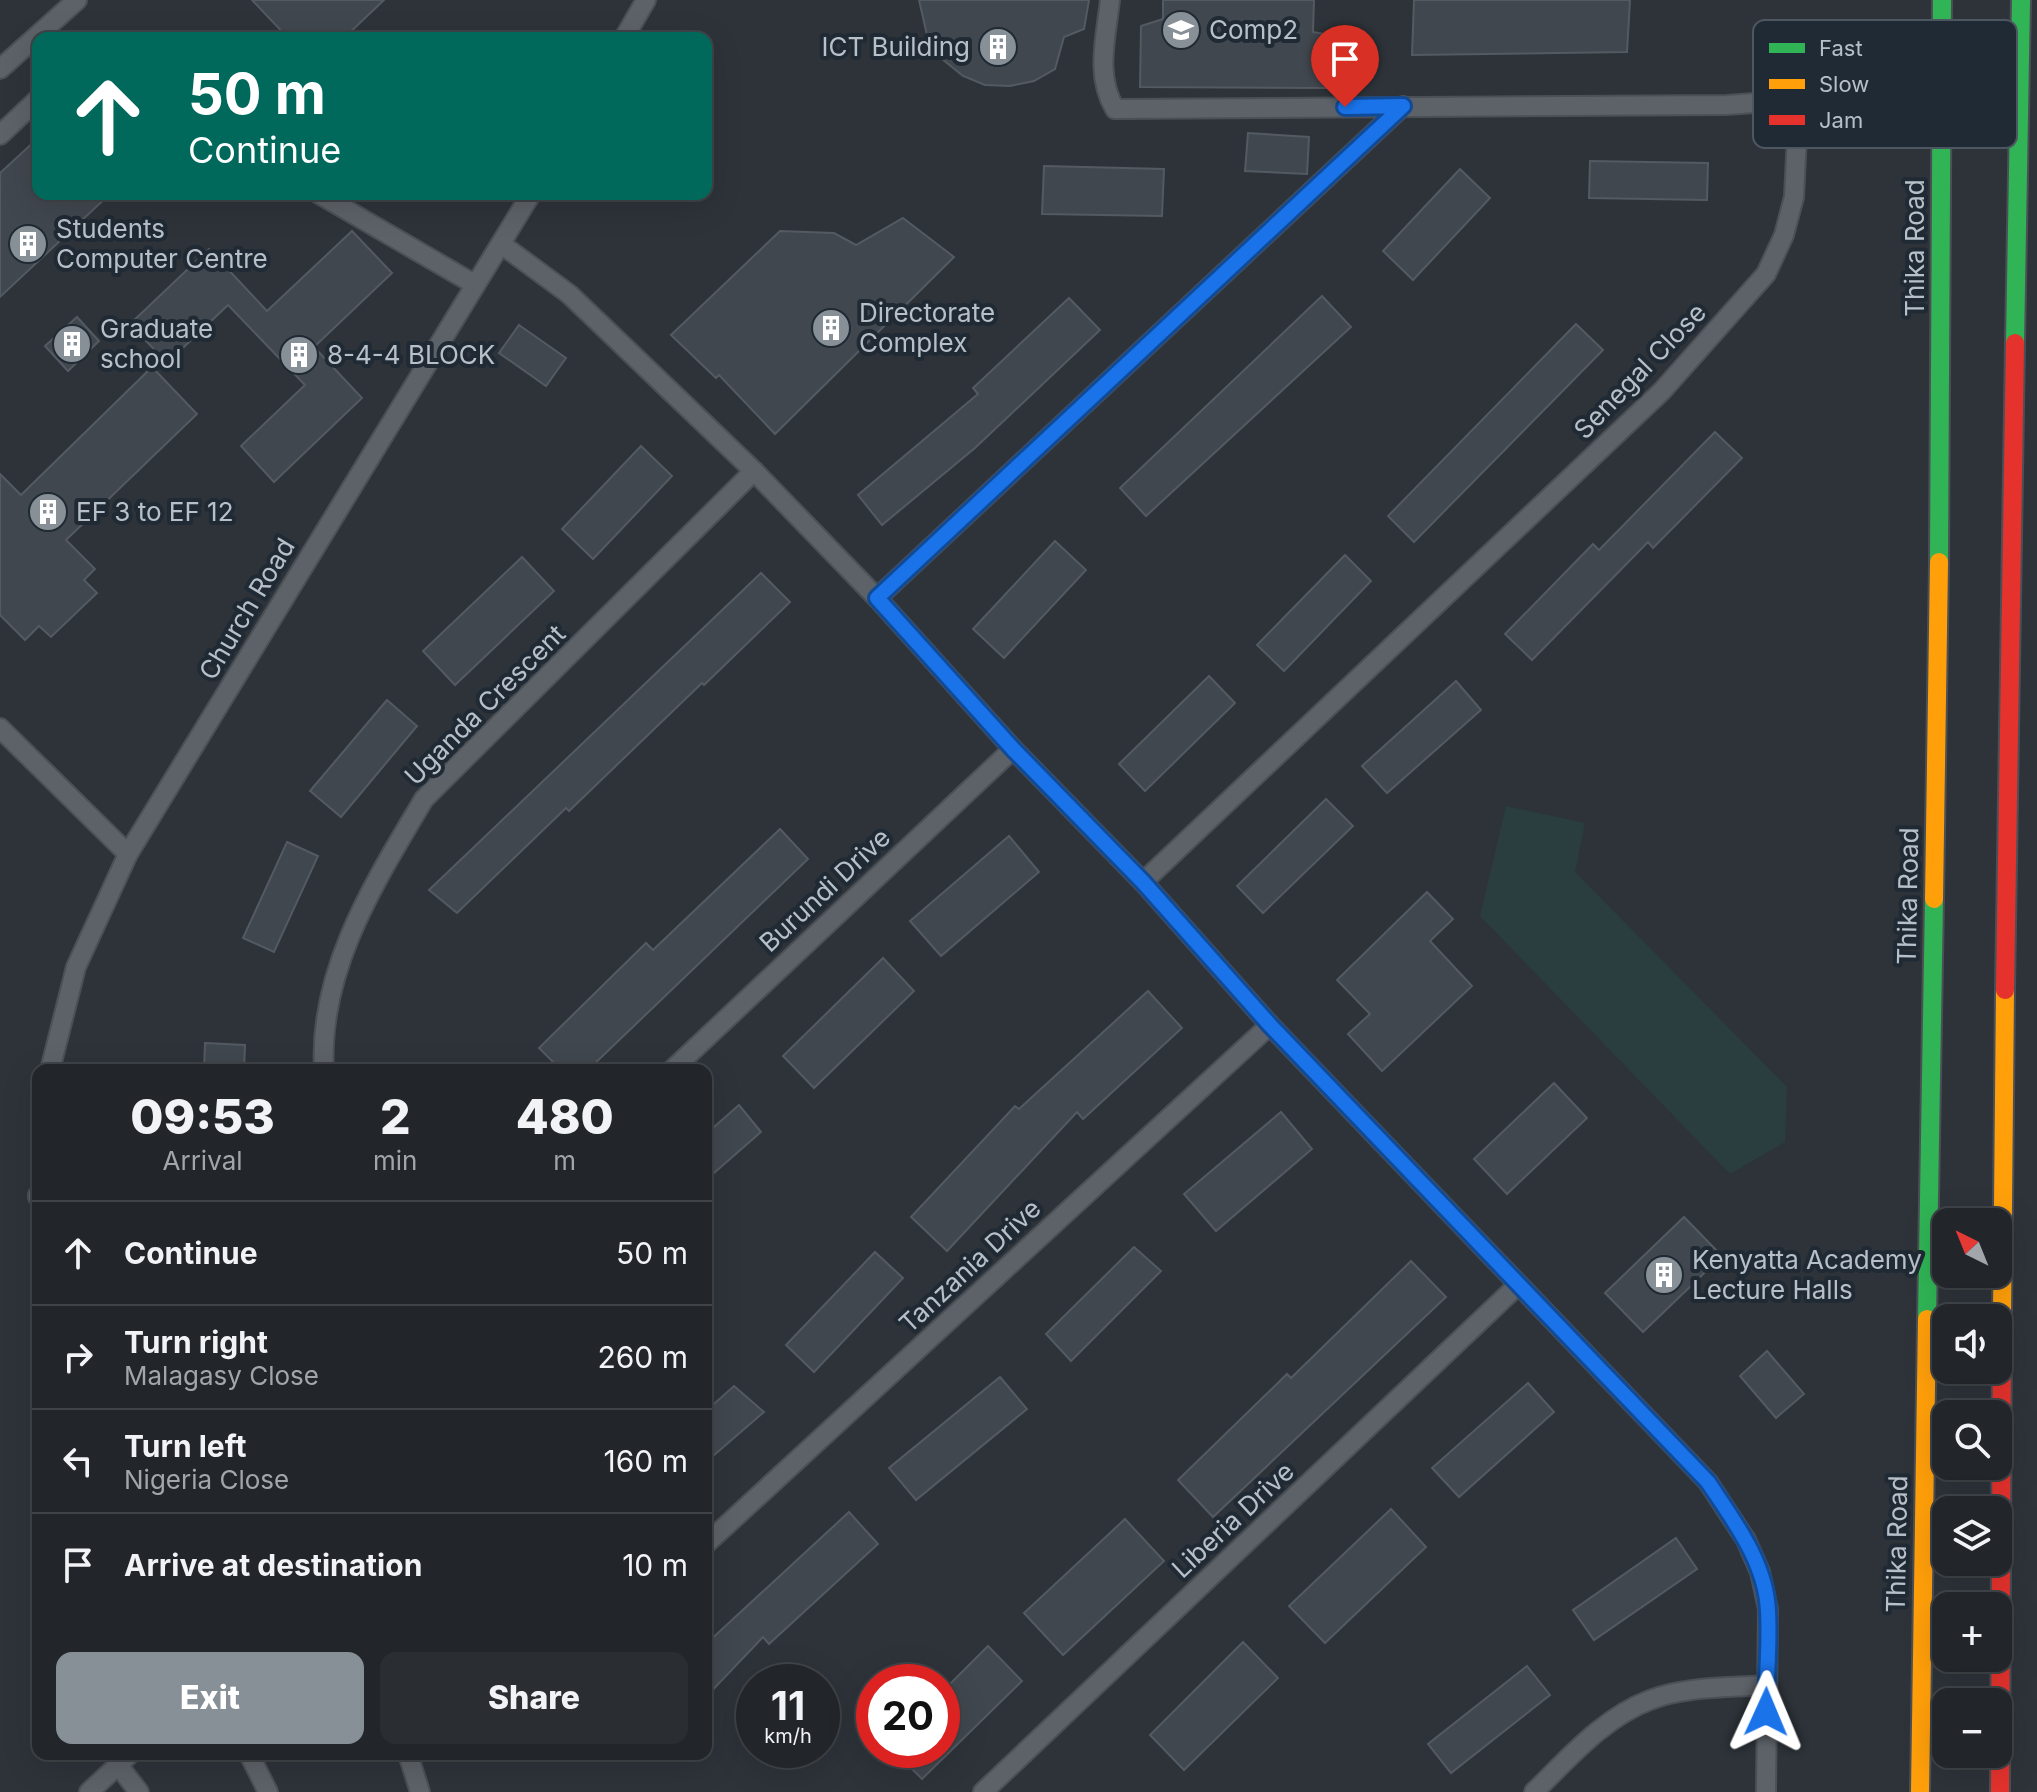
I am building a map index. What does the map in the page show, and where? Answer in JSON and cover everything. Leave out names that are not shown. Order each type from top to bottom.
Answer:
[{"type":"main road","name":"Thika Road","points":[[1942,0],[1942,20]]},
{"type":"main road","points":[[2000,1792],[2002,1198],[2021,0]]},
{"type":"main road","name":"Thika Road","points":[[1920,1792],[1938,655],[1941,148]]},
{"type":"lane","points":[[41,32],[77,0]]},
{"type":"lane","points":[[627,32],[646,0]]},
{"type":"lane","name":"Senegal Close","points":[[1110,0],[1103,69],[1105,92],[1115,109],[1753,103]]},
{"type":"lane","points":[[0,69],[32,40]]},
{"type":"lane","points":[[0,134],[32,105]]},
{"type":"lane","points":[[877,598],[1403,106]]},
{"type":"lane","name":"Senegal Close","points":[[1143,882],[1662,391],[1766,274],[1784,235],[1794,197],[1796,148]]},
{"type":"lane","points":[[329,200],[474,284]]},
{"type":"lane","name":"Church Road","points":[[52,1064],[76,967],[128,854],[527,200]]},
{"type":"lane","points":[[501,244],[569,294],[754,471],[877,598],[1013,749],[1143,882],[1270,1025],[1708,1482],[1746,1540],[1760,1572],[1768,1609],[1766,1792]]},
{"type":"lane","name":"Uganda Crescent","points":[[323,1064],[322,1048],[337,964],[384,865],[424,799],[754,471]]},
{"type":"lane","points":[[0,728],[128,854]]},
{"type":"lane","name":"Burundi Drive","points":[[678,1064],[1013,749]]},
{"type":"lane","name":"Tanzania Drive","points":[[712,1538],[1270,1025]]},
{"type":"lane","name":"Liberia Drive","points":[[983,1792],[1518,1285]]},
{"type":"lane","points":[[1534,1792],[1611,1721],[1650,1700],[1687,1691],[1766,1685]]},
{"type":"lane","points":[[89,1792],[123,1760]]},
{"type":"lane","points":[[124,1760],[139,1792]]},
{"type":"lane","points":[[252,1760],[268,1792]]},
{"type":"lane","points":[[410,1760],[420,1792]]},
{"type":"shaded area","points":[[1506,806],[1585,823],[1575,872],[1787,1087],[1785,1142],[1730,1174],[1480,916]]},
{"type":"building","points":[[252,0],[384,0],[350,32],[282,32]]},
{"type":"building","name":"ICT Building","points":[[919,0],[1089,0],[1084,29],[1064,37],[1055,69],[1034,81],[1010,86],[985,85],[963,76],[941,58],[927,35]]},
{"type":"building","points":[[1163,0],[1314,0],[1313,32],[1330,35],[1329,88],[1140,87],[1141,26],[1163,19]]},
{"type":"building","points":[[1414,0],[1630,0],[1627,52],[1412,55]]},
{"type":"building","points":[[1248,133],[1309,137],[1307,174],[1245,171]]},
{"type":"building","name":"Students Computer Centre","points":[[32,144],[32,200],[104,200],[0,297],[0,173]]},
{"type":"building","points":[[1590,161],[1708,163],[1707,200],[1589,198]]},
{"type":"building","points":[[1044,166],[1164,169],[1162,216],[1042,214]]},
{"type":"building","points":[[1460,169],[1490,198],[1413,280],[1383,251]]},
{"type":"building","name":"Directorate Complex","points":[[903,218],[954,257],[775,434],[719,375],[716,378],[671,335],[780,231],[834,233],[856,245]]},
{"type":"building","name":"8-4-4 BLOCK","points":[[352,231],[392,273],[314,347],[362,398],[274,482],[241,446],[305,385],[228,305],[167,363],[130,324],[209,249],[267,311]]},
{"type":"building","points":[[1322,296],[1351,327],[1146,516],[1120,488]]},
{"type":"building","points":[[1069,298],[1100,330],[975,448],[882,525],[858,495],[978,394],[973,388]]},
{"type":"building","name":"Graduate school","points":[[77,317],[99,341],[68,371],[45,346]]},
{"type":"building","points":[[1576,324],[1603,350],[1414,542],[1388,516]]},
{"type":"building","points":[[519,325],[566,358],[546,386],[499,353]]},
{"type":"building","name":"EF 3 to EF 12","points":[[152,367],[197,414],[66,540],[95,569],[84,580],[97,593],[51,637],[39,626],[25,640],[0,615],[0,474],[21,495]]},
{"type":"building","points":[[1715,432],[1742,458],[1653,548],[1648,542],[1532,660],[1505,634],[1593,544],[1599,550]]},
{"type":"building","points":[[641,446],[672,476],[593,559],[562,529]]},
{"type":"building","points":[[1055,541],[1086,570],[1004,658],[973,629]]},
{"type":"building","points":[[1345,555],[1371,581],[1284,671],[1257,645]]},
{"type":"building","points":[[522,557],[554,591],[455,685],[423,651]]},
{"type":"building","points":[[761,573],[790,602],[704,685],[702,683],[569,811],[566,808],[457,913],[429,890]]},
{"type":"building","points":[[1209,676],[1235,703],[1145,791],[1119,764]]},
{"type":"building","points":[[1456,681],[1481,710],[1387,793],[1362,766]]},
{"type":"building","points":[[387,700],[417,726],[341,817],[310,791]]},
{"type":"building","points":[[1326,799],[1353,826],[1263,913],[1237,886]]},
{"type":"building","points":[[780,829],[808,859],[594,1064],[555,1064],[539,1048],[646,943],[653,950]]},
{"type":"building","points":[[1009,836],[1039,872],[941,956],[910,921]]},
{"type":"building","points":[[287,842],[318,856],[274,952],[243,938]]},
{"type":"building","points":[[1427,892],[1453,919],[1430,941],[1472,986],[1382,1071],[1348,1034],[1370,1014],[1337,980]]},
{"type":"building","points":[[883,958],[914,991],[814,1088],[783,1056]]},
{"type":"building","points":[[1148,991],[1182,1028],[1083,1119],[1077,1112],[947,1251],[911,1217],[1015,1106],[1019,1109]]},
{"type":"building","points":[[205,1043],[245,1045],[244,1064],[204,1064]]},
{"type":"building","points":[[1554,1083],[1587,1118],[1507,1194],[1474,1159]]},
{"type":"building","points":[[739,1105],[761,1132],[712,1175],[712,1129]]},
{"type":"building","points":[[1281,1112],[1312,1149],[1216,1231],[1184,1194]]},
{"type":"building","name":"Kenyatta Academy Lecture Halls","points":[[1684,1217],[1722,1256],[1643,1332],[1605,1293]]},
{"type":"building","points":[[1134,1247],[1161,1271],[1071,1361],[1046,1334]]},
{"type":"building","points":[[875,1252],[903,1278],[814,1372],[786,1345]]},
{"type":"building","points":[[1411,1261],[1446,1297],[1213,1517],[1178,1480],[1287,1374],[1291,1378]]},
{"type":"building","points":[[1767,1351],[1804,1394],[1776,1418],[1740,1376]]},
{"type":"building","points":[[1000,1377],[1027,1409],[916,1500],[889,1468]]},
{"type":"building","points":[[1528,1383],[1554,1412],[1459,1497],[1432,1468]]},
{"type":"building","points":[[734,1386],[764,1412],[712,1457],[712,1406]]},
{"type":"building","points":[[1391,1509],[1426,1547],[1325,1643],[1289,1606]]},
{"type":"building","points":[[849,1512],[878,1544],[769,1644],[763,1637],[712,1691],[712,1638]]},
{"type":"building","points":[[1125,1519],[1164,1561],[1063,1655],[1024,1613]]},
{"type":"building","points":[[1676,1538],[1697,1569],[1594,1640],[1573,1610]]},
{"type":"building","points":[[1243,1642],[1278,1678],[1184,1770],[1150,1735]]},
{"type":"building","points":[[988,1646],[1022,1681],[960,1742],[960,1674]]},
{"type":"building","points":[[1527,1666],[1550,1695],[1451,1773],[1428,1744]]},
{"type":"building","points":[[911,1768],[933,1768],[922,1779]]},
{"type":"traffic: fast","points":[[1942,0],[1942,20]]},
{"type":"traffic: fast","points":[[2015,343],[2021,0]]},
{"type":"traffic: fast","points":[[1939,562],[1941,148]]},
{"type":"traffic: fast","points":[[1927,1319],[1934,899]]},
{"type":"traffic: slow","points":[[1934,899],[1939,562]]},
{"type":"traffic: slow","points":[[2002,1304],[2005,990]]},
{"type":"traffic: slow","points":[[1920,1792],[1927,1319]]},
{"type":"traffic: jam","points":[[2005,990],[2015,343]]},
{"type":"traffic: jam","points":[[2000,1792],[2002,1384]]},
{"type":"place","name":"Comp2","points":[[1181,30]]},
{"type":"place","name":"ICT Building","points":[[998,47]]},
{"type":"place","name":"Students Computer Centre","points":[[28,244]]},
{"type":"place","name":"Directorate Complex","points":[[831,328]]},
{"type":"place","name":"Graduate school","points":[[72,344]]},
{"type":"place","name":"8-4-4 BLOCK","points":[[299,355]]},
{"type":"place","name":"EF 3 to EF 12","points":[[48,512]]},
{"type":"place","name":"Kenyatta Academy Lecture Halls","points":[[1664,1275]]},
{"type":"route","points":[[1345,107],[1403,106],[877,598],[1013,749],[1143,882],[1270,1025],[1708,1482],[1746,1540],[1760,1572],[1768,1609],[1766,1712]]}]
